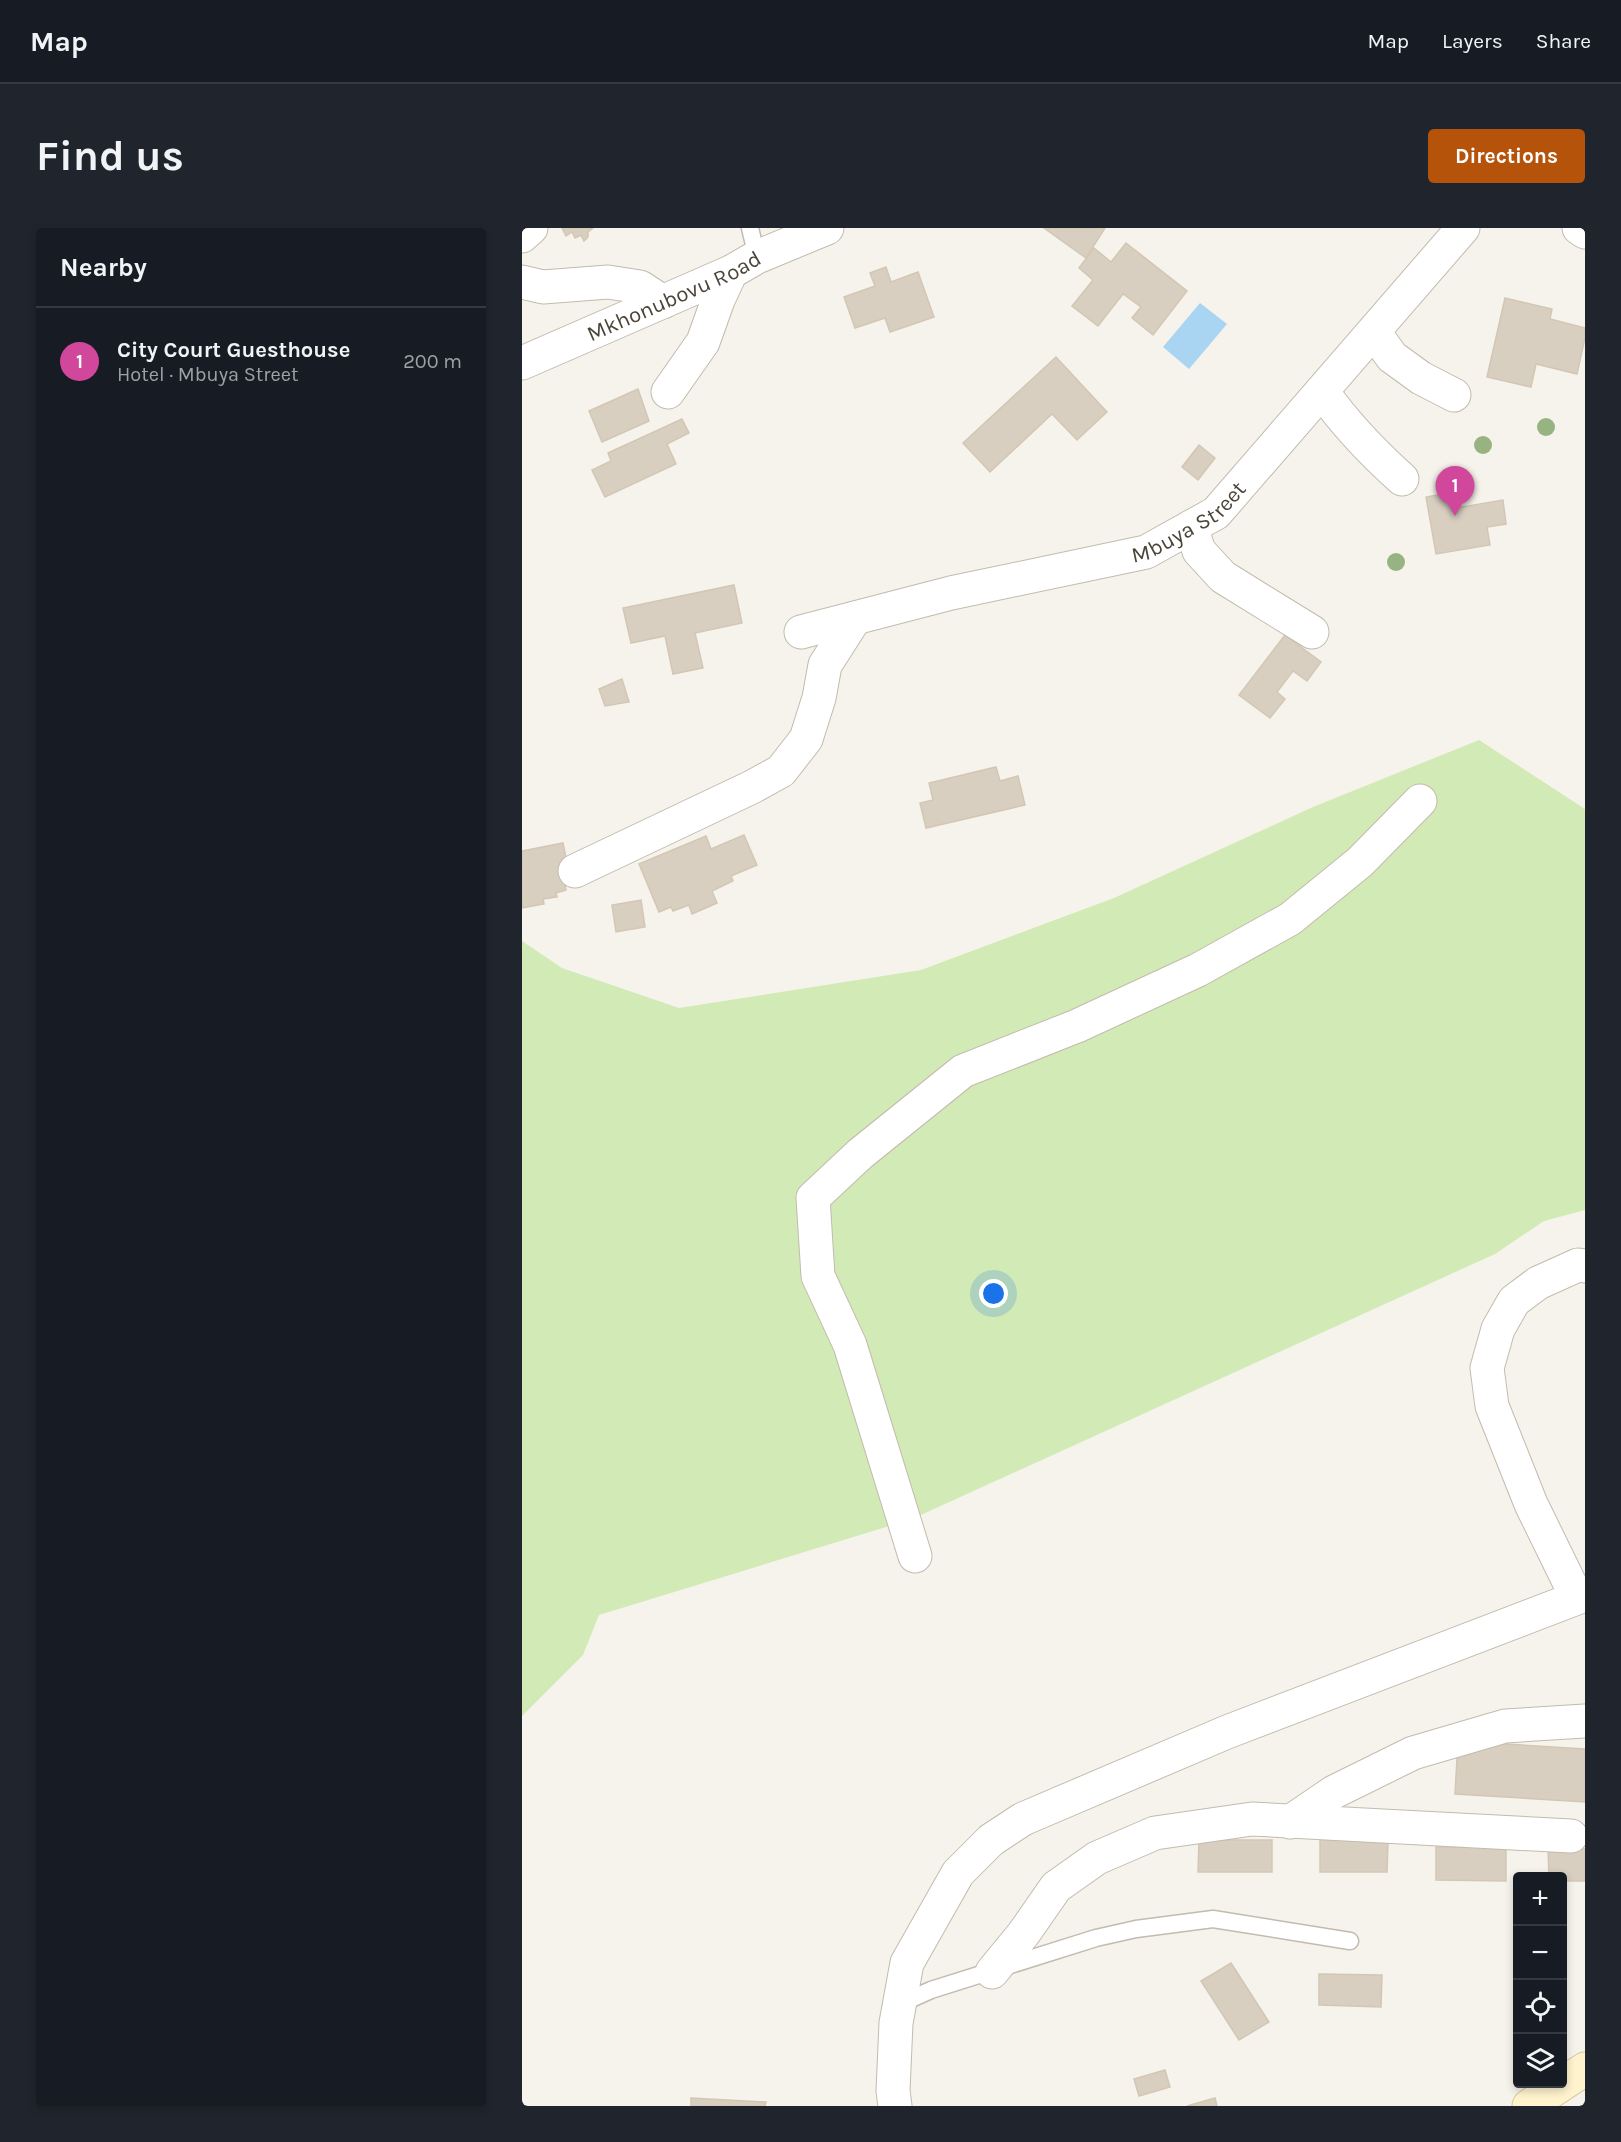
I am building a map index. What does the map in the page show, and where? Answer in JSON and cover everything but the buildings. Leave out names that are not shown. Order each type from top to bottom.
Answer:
[{"type":"main road","points":[[1529,2106],[1585,2068]]},
{"type":"street","points":[[522,236],[531,228]]},
{"type":"street","name":"Mkhonubovu Road","points":[[522,363],[663,302],[746,252],[827,228]]},
{"type":"street","name":"Mbuya Street","points":[[801,632],[951,593],[1146,552],[1216,513],[1463,228]]},
{"type":"street","points":[[1579,228],[1585,232]]},
{"type":"street","points":[[669,392],[703,342],[718,300],[746,252]]},
{"type":"street","points":[[522,282],[543,287],[608,282],[640,287],[663,302]]},
{"type":"street","points":[[1374,332],[1392,357],[1421,378],[1454,394]]},
{"type":"street","points":[[1322,391],[1340,417],[1378,458],[1402,479]]},
{"type":"street","points":[[1191,527],[1199,550],[1223,577],[1312,632]]},
{"type":"street","points":[[575,871],[781,771],[806,739],[819,698],[825,665],[855,618]]},
{"type":"street","points":[[915,1556],[850,1346],[818,1276],[813,1198],[860,1154],[963,1071],[1077,1026],[1198,970],[1290,919],[1360,861],[1420,801]]},
{"type":"street","points":[[895,2106],[893,2091],[896,2023],[907,1963],[958,1873],[991,1840],[1023,1818],[1243,1726],[1581,1596],[1531,1504],[1492,1406],[1487,1368],[1498,1329],[1514,1301],[1538,1283],[1578,1265],[1585,1266]]},
{"type":"street","points":[[1290,1822],[1334,1792],[1413,1754],[1505,1726],[1585,1721]]},
{"type":"street","points":[[992,1972],[1024,1933],[1056,1887],[1097,1858],[1155,1833],[1252,1819],[1571,1836]]},
{"type":"lane","points":[[900,2004],[931,1990],[1096,1938],[1136,1929],[1213,1919],[1350,1941]]},
{"type":"green space","points":[[1479,740],[1585,809],[1585,1210],[1544,1221],[1495,1254],[912,1519],[599,1615],[583,1655],[522,1716],[522,941],[562,968],[679,1008],[921,970],[1114,898],[1313,807]]},
{"type":"water","points":[[1200,303],[1227,324],[1189,369],[1163,347]]},
{"type":"place","name":"City Court Guesthouse","points":[[1455,516]]}]
